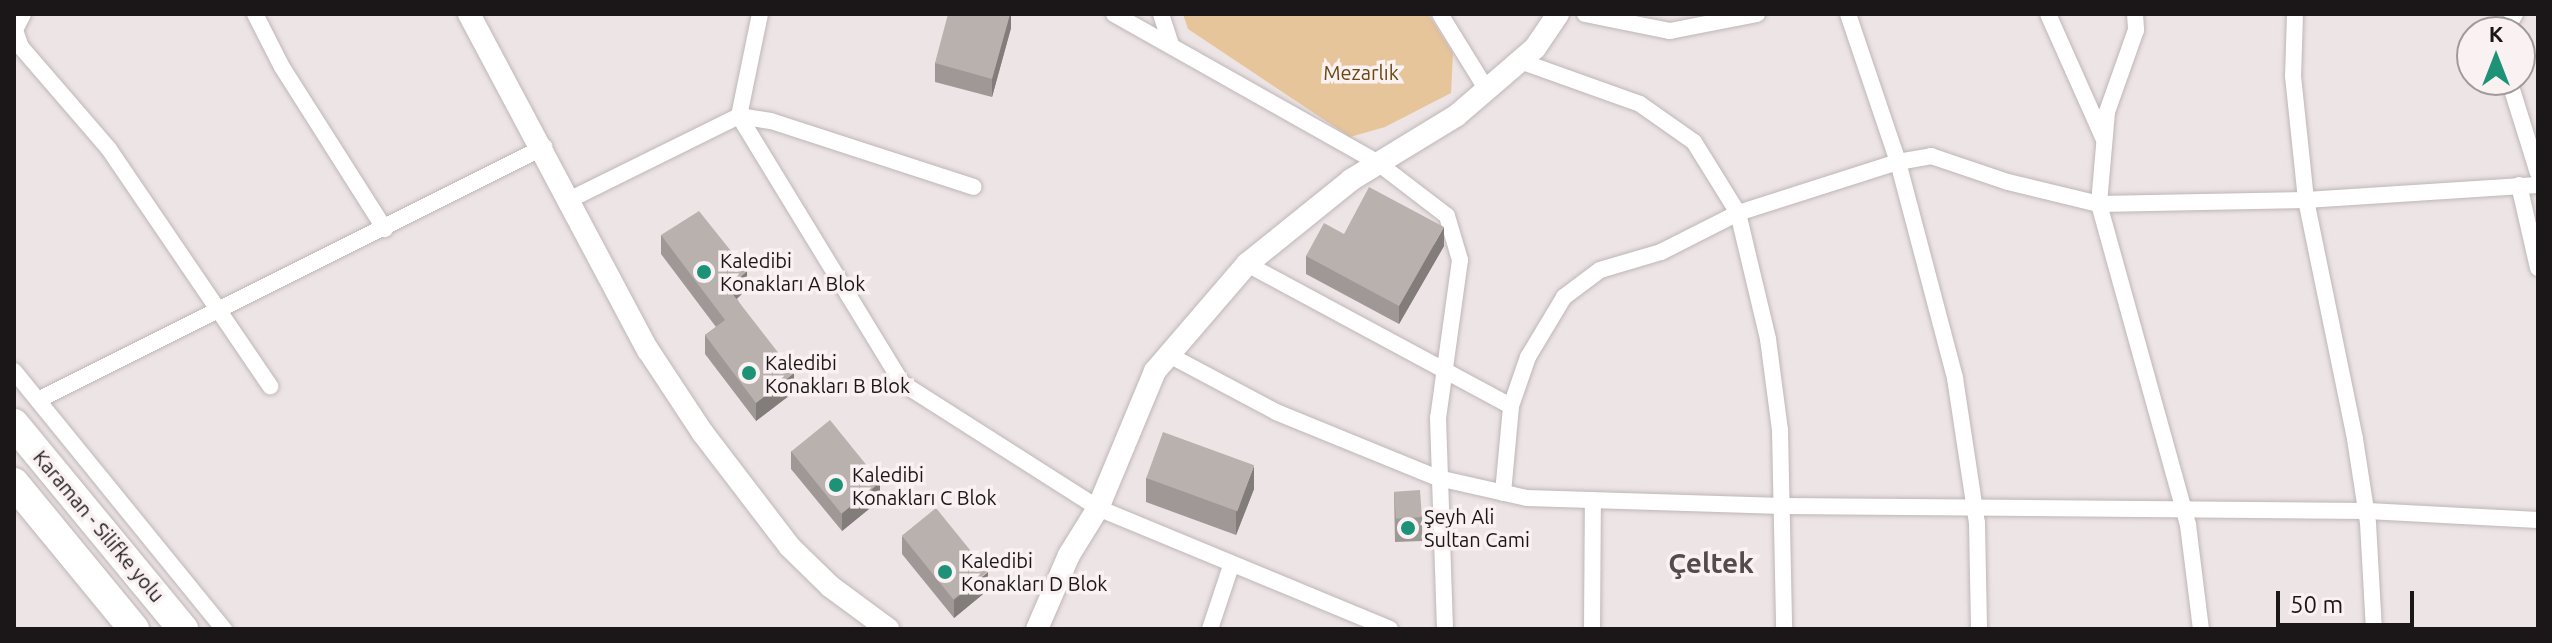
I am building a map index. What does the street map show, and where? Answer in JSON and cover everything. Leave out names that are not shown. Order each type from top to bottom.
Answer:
[{"type":"highway","name":"Karaman - Silifke yolu","points":[[14,424],[183,629]]},
{"type":"highway","name":"Karaman - Silifke yolu","points":[[14,483],[134,629]]},
{"type":"street","points":[[23,14],[15,30],[21,47],[109,149],[217,314],[270,386]]},
{"type":"street","points":[[255,14],[282,67],[385,229]]},
{"type":"street","points":[[469,14],[544,147],[648,350],[744,489],[831,587],[888,629]]},
{"type":"street","points":[[760,14],[739,116],[902,383],[1098,508],[1231,566],[1390,629]]},
{"type":"street","points":[[1114,14],[1378,163],[1447,216],[1456,235],[1460,260],[1442,367],[1438,478],[1445,629]]},
{"type":"street","points":[[1161,14],[1171,44]]},
{"type":"street","points":[[1440,14],[1487,90]]},
{"type":"street","points":[[1037,629],[1069,555],[1098,508],[1155,371],[1247,264],[1378,163],[1456,116],[1520,61],[1558,14]]},
{"type":"street","points":[[1585,14],[1670,31],[1757,14]]},
{"type":"street","points":[[1848,14],[1898,162],[1955,378],[1974,508],[1979,629]]},
{"type":"street","points":[[2048,14],[2104,141]]},
{"type":"street","points":[[2135,14],[2136,30],[2107,112],[2099,204],[2184,511],[2201,629]]},
{"type":"street","points":[[2295,14],[2293,76],[2306,200],[2366,511],[2374,629]]},
{"type":"street","points":[[1520,61],[1651,111],[1694,142],[1738,213],[1768,339],[1780,430],[1784,629]]},
{"type":"street","points":[[2514,96],[2538,173]]},
{"type":"street","points":[[571,199],[739,116],[771,121],[974,187]]},
{"type":"street","points":[[38,400],[217,314],[544,147]]},
{"type":"street","points":[[1503,493],[1511,406],[1528,357],[1564,297],[1600,270],[1661,252],[1738,213],[1898,162],[1931,156],[2008,182],[2099,204],[2306,200],[2538,185]]},
{"type":"street","points":[[2519,185],[2538,268]]},
{"type":"street","points":[[1247,264],[1511,406]]},
{"type":"street","points":[[1169,355],[1276,412],[1438,478],[1503,493],[1593,500],[1782,506],[2366,511],[2538,520]]},
{"type":"street","points":[[14,371],[224,629]]},
{"type":"street","points":[[1592,629],[1593,500]]},
{"type":"street","points":[[1210,629],[1231,566]]},
{"type":"green space","name":"Mezarlık","points":[[1183,14],[1428,14],[1453,53],[1451,93],[1385,127],[1350,137],[1188,29]]},
{"type":"building","points":[[948,14],[1010,14],[992,79],[935,63]]},
{"type":"building","points":[[1369,187],[1444,227],[1399,306],[1306,256],[1324,223],[1344,234]]},
{"type":"building","points":[[699,211],[747,271],[728,288],[794,373],[756,403],[705,335],[725,320],[661,235]]},
{"type":"building","name":"Kaledibi Konakları C Blok","points":[[830,420],[880,482],[841,514],[791,451]]},
{"type":"building","points":[[1163,432],[1254,465],[1237,511],[1146,478]]},
{"type":"building","points":[[1420,490],[1422,517],[1396,519],[1394,492]]},
{"type":"building","name":"Kaledibi Konakları D Blok","points":[[936,508],[988,572],[953,599],[902,536]]},
{"type":"place","name":"Kaledibi Konakları A Blok","points":[[704,272]]},
{"type":"place","name":"Kaledibi Konakları B Blok","points":[[749,373]]},
{"type":"place","name":"Kaledibi Konakları C Blok","points":[[836,485]]},
{"type":"place","name":"Şeyh Ali Sultan Cami","points":[[1408,528]]},
{"type":"place","name":"Kaledibi Konakları D Blok","points":[[945,572]]},
{"type":"district","name":"Çeltek","points":[[1711,563]]}]
